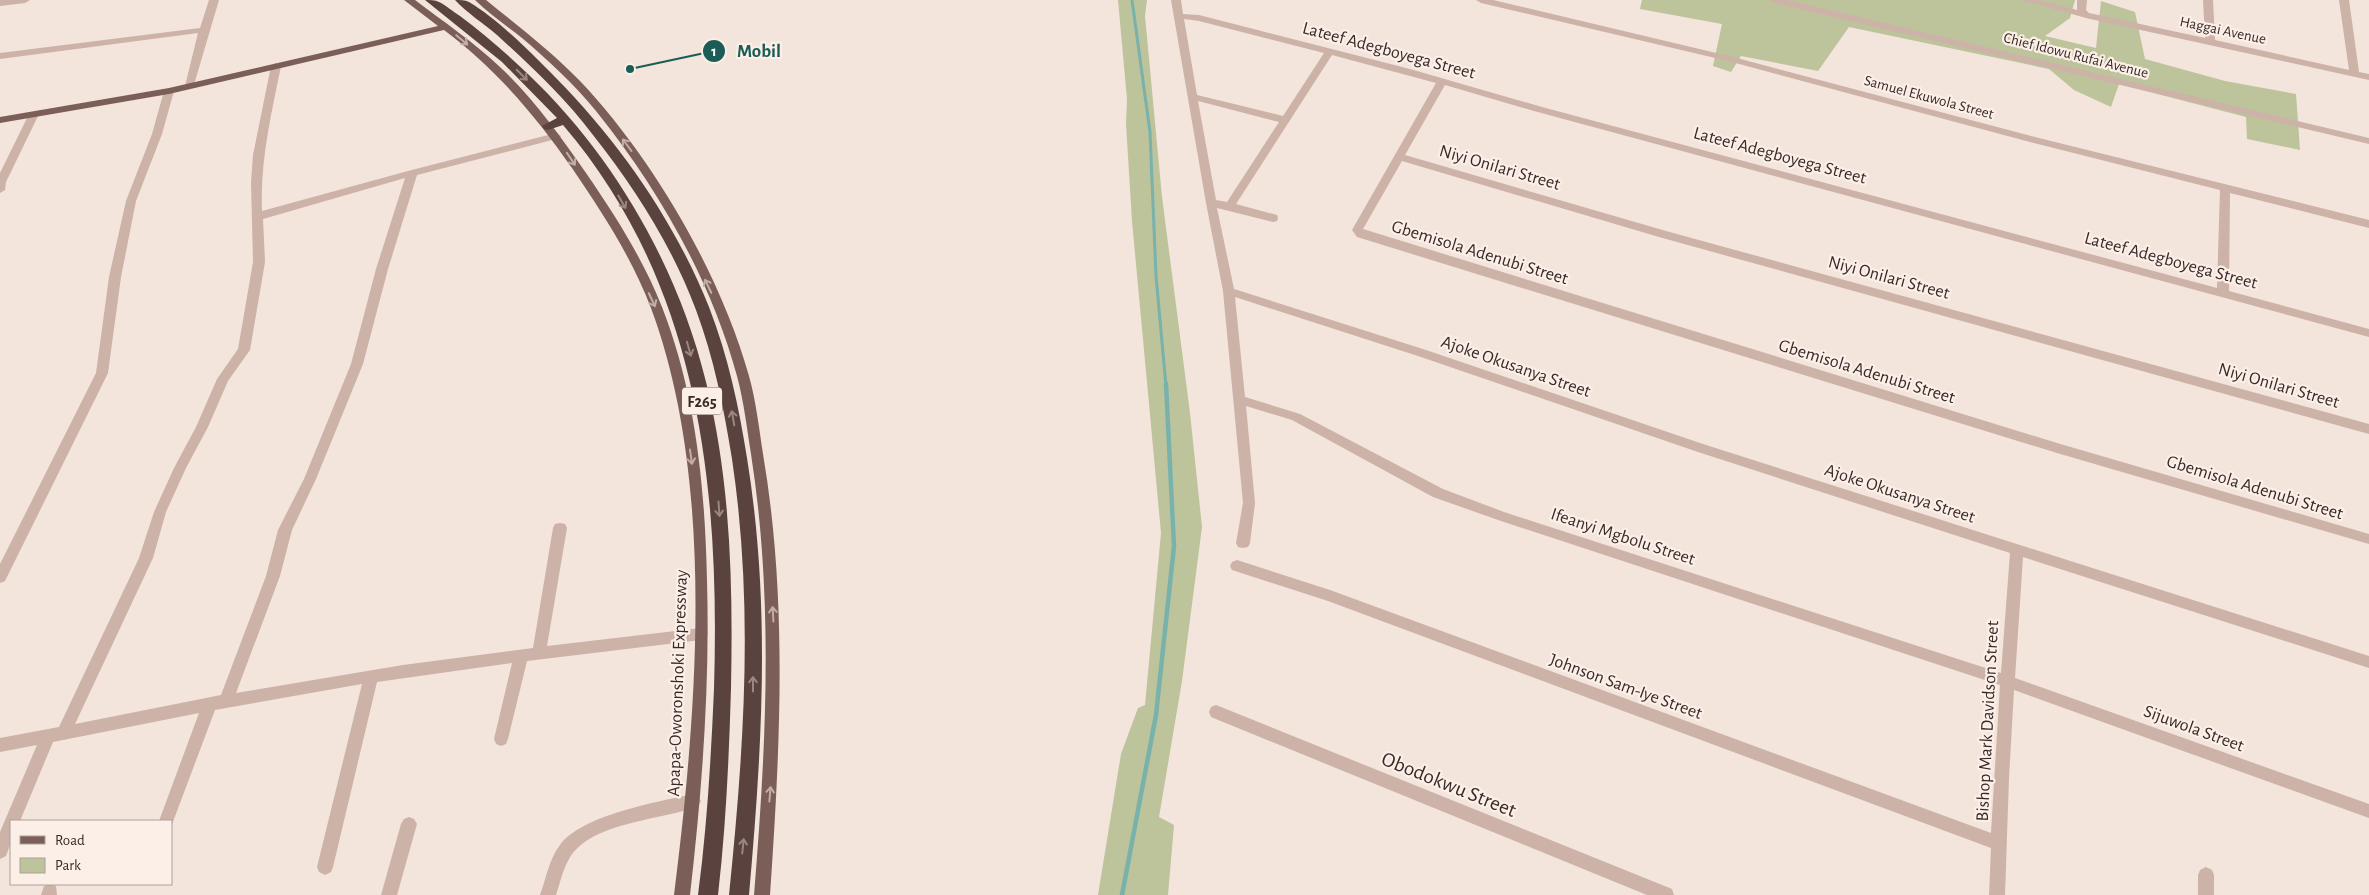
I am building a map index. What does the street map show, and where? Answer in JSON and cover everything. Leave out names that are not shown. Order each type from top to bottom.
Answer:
[{"type":"highway","name":"F265","points":[[430,0],[468,26],[492,47],[548,101],[564,120],[606,174],[651,252],[673,299],[699,384],[716,478],[722,561],[724,640],[718,816],[708,895]]},
{"type":"highway","name":"F265","points":[[460,0],[531,59],[586,116],[650,206],[678,239],[711,334],[730,399],[747,515],[753,644],[753,726],[738,895]]},
{"type":"highway","points":[[548,126],[564,120]]},
{"type":"main road","name":"Apapa-Oworonshoki Expressway","points":[[409,0],[498,71],[556,136],[601,202],[634,261],[656,307],[671,354],[688,420],[696,493],[700,558],[699,718],[693,800],[682,895]]},
{"type":"main road","points":[[480,0],[565,71],[600,110],[631,151],[678,239],[716,302],[744,378],[763,479],[768,517],[775,654],[772,763],[762,895]]},
{"type":"main road","points":[[0,120],[34,116],[170,91],[445,27]]},
{"type":"street","points":[[0,3],[25,0]]},
{"type":"street","points":[[190,86],[204,30],[214,0]]},
{"type":"street","points":[[1176,0],[1211,203],[1230,291],[1249,503],[1243,543]]},
{"type":"street","name":"Samuel Ekuwola Street","points":[[1481,0],[1730,59],[2034,140],[2369,224]]},
{"type":"street","name":"Chief Idowu Rufai Avenue","points":[[1775,0],[2369,141]]},
{"type":"street","name":"Haggai Avenue","points":[[2027,0],[2369,77]]},
{"type":"street","points":[[2082,0],[2081,11],[2084,14]]},
{"type":"street","points":[[2208,0],[2210,42]]},
{"type":"street","points":[[2344,0],[2354,73]]},
{"type":"street","name":"Lateef Adegboyega Street","points":[[1180,16],[1199,18],[1442,81],[1538,109],[2223,292],[2369,334]]},
{"type":"street","points":[[0,56],[204,30]]},
{"type":"street","points":[[1230,206],[1328,52]]},
{"type":"street","points":[[64,733],[104,642],[146,558],[160,512],[180,468],[202,427],[223,379],[244,350],[259,262],[256,182],[258,155],[276,66]]},
{"type":"street","points":[[1400,157],[1442,81]]},
{"type":"street","points":[[0,577],[102,373],[115,277],[131,201],[158,134],[170,91]]},
{"type":"street","points":[[1193,97],[1285,120]]},
{"type":"street","points":[[0,190],[1,182],[34,116]]},
{"type":"street","points":[[258,216],[412,173],[556,136]]},
{"type":"street","name":"Gbemisola Adenubi Street","points":[[1400,157],[1357,230],[1361,234],[2057,448],[2369,539]]},
{"type":"street","name":"Niyi Onilari Street","points":[[1400,157],[1663,234],[2369,429]]},
{"type":"street","points":[[226,701],[273,576],[285,530],[310,479],[357,364],[364,330],[412,173]]},
{"type":"street","points":[[2223,292],[2225,187]]},
{"type":"street","points":[[1211,203],[1230,206],[1272,218]]},
{"type":"street","name":"Ajoke Okusanya Street","points":[[1230,291],[1422,353],[1702,449],[2369,662]]},
{"type":"street","name":"Ifeanyi Mgbolu Street","points":[[1239,400],[1272,408],[1296,417],[1438,493],[1510,519],[2007,681]]},
{"type":"street","points":[[539,651],[560,528]]},
{"type":"street","name":"Bishop Mark Davidson Street","points":[[1997,895],[2001,778],[2016,549]]},
{"type":"street","name":"Johnson Sam-Iye Street","points":[[1237,566],[1330,596],[2000,844]]},
{"type":"street","points":[[0,745],[226,701],[371,676],[539,651],[701,634]]},
{"type":"street","points":[[501,739],[521,654]]},
{"type":"street","points":[[325,867],[371,676]]},
{"type":"street","name":"Sijuwola Street","points":[[2007,681],[2369,811]]},
{"type":"street","points":[[167,820],[209,705]]},
{"type":"street","name":"Obodokwu Street","points":[[1216,712],[1666,895]]},
{"type":"street","points":[[13,820],[48,737]]},
{"type":"street","points":[[548,895],[564,851],[574,839],[587,832],[635,816],[693,800]]},
{"type":"street","points":[[389,895],[409,824]]},
{"type":"street","points":[[0,851],[10,828]]},
{"type":"street","points":[[2206,875],[2206,895]]},
{"type":"green space","points":[[1118,0],[1147,0],[1145,16],[1162,197],[1190,413],[1202,527],[1182,681],[1159,817],[1174,825],[1168,895],[1098,895],[1121,754],[1138,708],[1145,705],[1161,533],[1132,221],[1126,124],[1127,99]]},
{"type":"green space","points":[[1642,0],[2075,0],[2070,18],[2045,36],[2096,48],[2101,1],[2135,12],[2145,59],[2225,81],[2296,94],[2300,150],[2247,139],[2246,117],[2119,84],[2111,107],[2074,90],[2049,69],[1849,27],[1818,71],[1741,56],[1731,72],[1713,66],[1722,24],[1640,9]]},
{"type":"waterway","points":[[1132,0],[1150,132],[1156,276],[1166,386]]},
{"type":"waterway","points":[[1122,895],[1156,715],[1174,546],[1166,384]]},
{"type":"place","name":"Mobil","points":[[630,69]]}]
